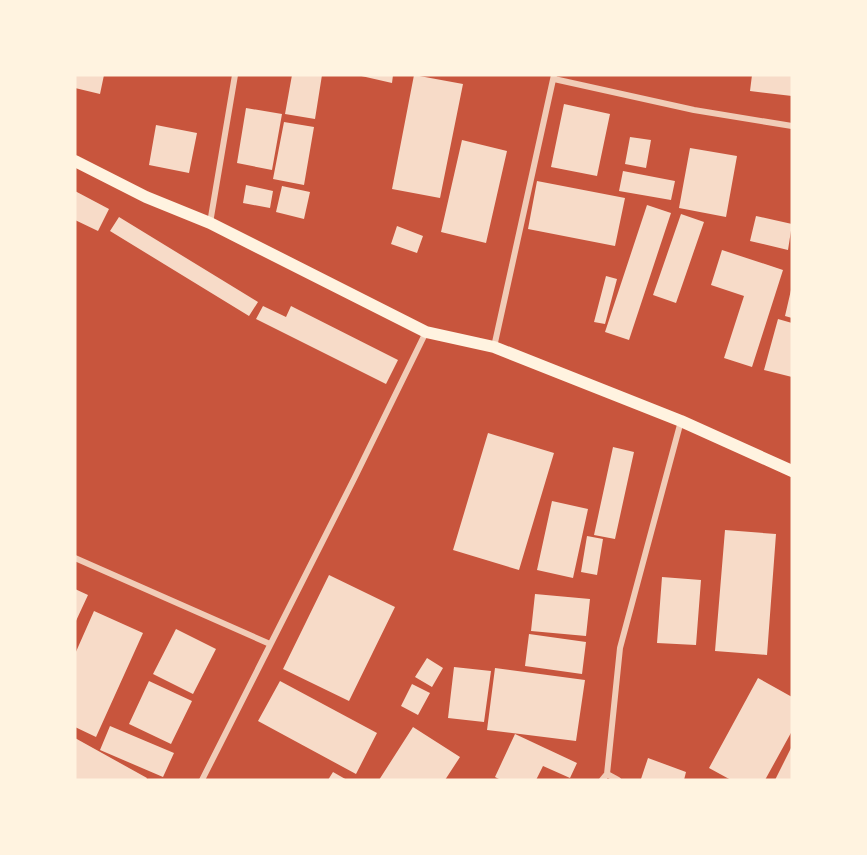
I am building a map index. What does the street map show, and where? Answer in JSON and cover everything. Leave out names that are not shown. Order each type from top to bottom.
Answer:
[{"type":"main road","points":[[75,161],[146,197],[210,223],[426,332],[494,347],[681,421],[792,471]]},
{"type":"street","points":[[210,223],[235,75]]},
{"type":"street","points":[[494,347],[554,77],[694,110],[792,126]]},
{"type":"street","points":[[202,780],[426,332]]},
{"type":"street","points":[[602,780],[607,774],[620,648],[681,421]]},
{"type":"street","points":[[75,558],[270,644]]},
{"type":"street","points":[[607,774],[618,780]]},
{"type":"building","points":[[75,75],[104,75],[100,94],[75,88]]},
{"type":"building","points":[[292,75],[322,75],[315,119],[285,114]]},
{"type":"building","points":[[357,75],[393,75],[392,83]]},
{"type":"building","points":[[414,75],[463,84],[440,198],[392,189]]},
{"type":"building","points":[[752,75],[792,75],[792,96],[750,91]]},
{"type":"building","points":[[564,104],[610,114],[597,176],[551,167]]},
{"type":"building","points":[[246,108],[282,114],[272,170],[237,163]]},
{"type":"building","points":[[284,122],[314,127],[304,185],[273,179]]},
{"type":"building","points":[[156,125],[197,133],[189,173],[149,165]]},
{"type":"building","points":[[630,137],[651,140],[646,168],[625,164]]},
{"type":"building","points":[[462,140],[507,151],[486,243],[441,232]]},
{"type":"building","points":[[690,148],[737,156],[726,217],[679,208]]},
{"type":"building","points":[[623,171],[675,181],[671,200],[619,191]]},
{"type":"building","points":[[537,181],[625,198],[615,246],[528,229]]},
{"type":"building","points":[[246,185],[273,191],[270,208],[243,203]]},
{"type":"building","points":[[282,186],[310,192],[304,219],[276,212]]},
{"type":"building","points":[[75,191],[109,209],[98,231],[75,220]]},
{"type":"building","points":[[647,205],[671,213],[629,340],[605,332]]},
{"type":"building","points":[[681,214],[704,222],[676,303],[653,295]]},
{"type":"building","points":[[756,216],[792,224],[788,250],[750,241]]},
{"type":"building","points":[[119,217],[258,302],[249,316],[110,231]]},
{"type":"building","points":[[397,226],[423,236],[417,253],[391,244]]},
{"type":"building","points":[[722,250],[783,270],[752,367],[724,358],[744,296],[711,285]]},
{"type":"building","points":[[606,276],[617,279],[605,324],[594,322]]},
{"type":"building","points":[[792,290],[792,318],[785,316]]},
{"type":"building","points":[[263,306],[286,317],[291,306],[398,360],[386,384],[256,319]]},
{"type":"building","points":[[778,319],[792,323],[792,377],[764,370]]},
{"type":"building","points":[[488,433],[554,453],[519,570],[453,550]]},
{"type":"building","points":[[613,447],[634,452],[615,539],[594,535]]},
{"type":"building","points":[[552,501],[588,509],[573,578],[537,570]]},
{"type":"building","points":[[725,530],[776,534],[767,655],[715,651]]},
{"type":"building","points":[[587,536],[603,539],[597,575],[581,572]]},
{"type":"building","points":[[329,575],[395,607],[349,701],[283,669]]},
{"type":"building","points":[[662,577],[701,580],[696,645],[657,643]]},
{"type":"building","points":[[75,589],[88,595],[75,623]]},
{"type":"building","points":[[535,594],[590,599],[586,636],[531,631]]},
{"type":"building","points":[[94,611],[143,633],[96,737],[75,727],[75,654]]},
{"type":"building","points":[[176,629],[216,649],[193,694],[153,674]]},
{"type":"building","points":[[529,634],[586,642],[582,674],[525,666]]},
{"type":"building","points":[[427,658],[443,668],[432,687],[415,677]]},
{"type":"building","points":[[454,667],[491,671],[484,722],[448,718]]},
{"type":"building","points":[[495,668],[585,680],[576,741],[487,730]]},
{"type":"building","points":[[758,678],[792,697],[792,731],[765,780],[731,780],[709,768]]},
{"type":"building","points":[[149,681],[192,701],[171,744],[129,724]]},
{"type":"building","points":[[280,681],[377,733],[356,774],[258,721]]},
{"type":"building","points":[[412,684],[430,693],[418,715],[401,706]]},
{"type":"building","points":[[110,726],[174,753],[163,777],[100,750]]},
{"type":"building","points":[[413,727],[460,757],[445,780],[379,780]]},
{"type":"building","points":[[515,734],[577,763],[570,778],[543,766],[536,780],[501,780],[495,777]]},
{"type":"building","points":[[75,738],[147,778],[146,780],[75,780]]},
{"type":"building","points":[[792,746],[792,780],[775,780]]},
{"type":"building","points":[[648,758],[686,772],[684,780],[641,779]]},
{"type":"building","points":[[333,772],[347,780],[328,780]]}]
